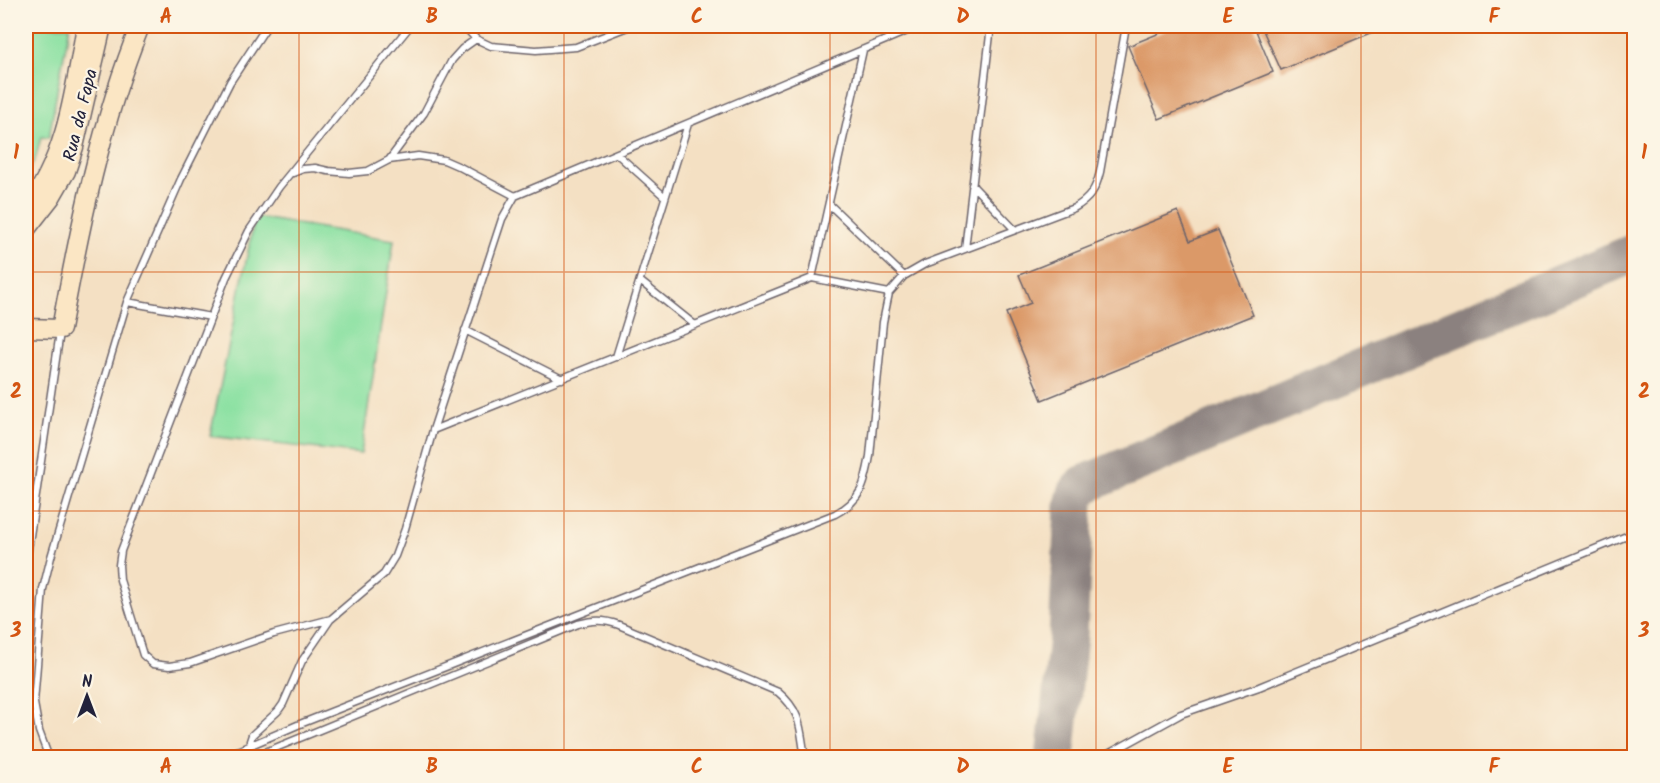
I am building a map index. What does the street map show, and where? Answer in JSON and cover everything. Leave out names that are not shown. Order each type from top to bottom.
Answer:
[{"type":"main road","name":"Rua da Fapa","points":[[26,209],[52,166],[65,127],[86,26]]},
{"type":"main road","name":"Rua da Fapa","points":[[26,229],[51,197],[66,171],[74,147],[102,26]]},
{"type":"main road","points":[[26,328],[60,328],[80,229],[102,142],[129,52],[140,26]]},
{"type":"lane","points":[[49,758],[39,731],[34,704],[43,589],[128,302],[181,179],[230,82],[267,26]]},
{"type":"lane","points":[[331,619],[274,634],[190,663],[169,666],[153,664],[143,655],[120,580],[119,565],[121,551],[226,278],[249,231],[279,187],[410,26]]},
{"type":"lane","points":[[464,26],[476,39],[491,46],[536,50],[576,47],[630,26]]},
{"type":"lane","points":[[254,743],[250,741],[252,735],[283,704],[302,661],[331,619],[384,574],[395,556],[433,430],[502,219],[515,196],[918,26]]},
{"type":"lane","points":[[965,249],[991,26]]},
{"type":"lane","points":[[221,758],[824,519],[849,507],[866,477],[870,456],[883,322],[889,293],[904,276],[925,264],[1074,208],[1082,204],[1093,193],[1100,172],[1126,26]]},
{"type":"lane","points":[[389,160],[424,113],[452,60],[476,39]]},
{"type":"lane","points":[[812,278],[863,50]]},
{"type":"lane","points":[[616,357],[688,124]]},
{"type":"lane","points":[[617,153],[666,197]]},
{"type":"lane","points":[[291,173],[315,168],[349,173],[368,171],[389,160],[418,156],[444,160],[515,196]]},
{"type":"lane","points":[[972,185],[1015,230]]},
{"type":"lane","points":[[829,204],[904,276]]},
{"type":"lane","points":[[433,430],[812,278],[889,293]]},
{"type":"lane","points":[[640,281],[695,325]]},
{"type":"lane","points":[[128,302],[211,317]]},
{"type":"lane","points":[[26,563],[60,328]]},
{"type":"lane","points":[[465,330],[562,379]]},
{"type":"lane","points":[[1101,758],[1181,714],[1259,687],[1635,533]]},
{"type":"lane","points":[[251,758],[578,624],[594,620],[608,621],[778,692],[795,708],[805,758]]},
{"type":"green space","points":[[26,26],[70,26],[49,138],[41,137],[36,157],[26,177]]},
{"type":"green space","points":[[255,217],[394,240],[361,454],[210,436]]},
{"type":"building","points":[[1177,26],[1254,26],[1273,72],[1159,119],[1128,46]]},
{"type":"building","points":[[1261,26],[1388,26],[1281,70]]},
{"type":"building","points":[[1178,211],[1190,241],[1218,230],[1253,315],[1042,400],[1006,313],[1031,303],[1019,275]]},
{"type":"taxiway","points":[[1055,758],[1068,637],[1074,505],[1077,493],[1083,485],[1634,253]]}]
